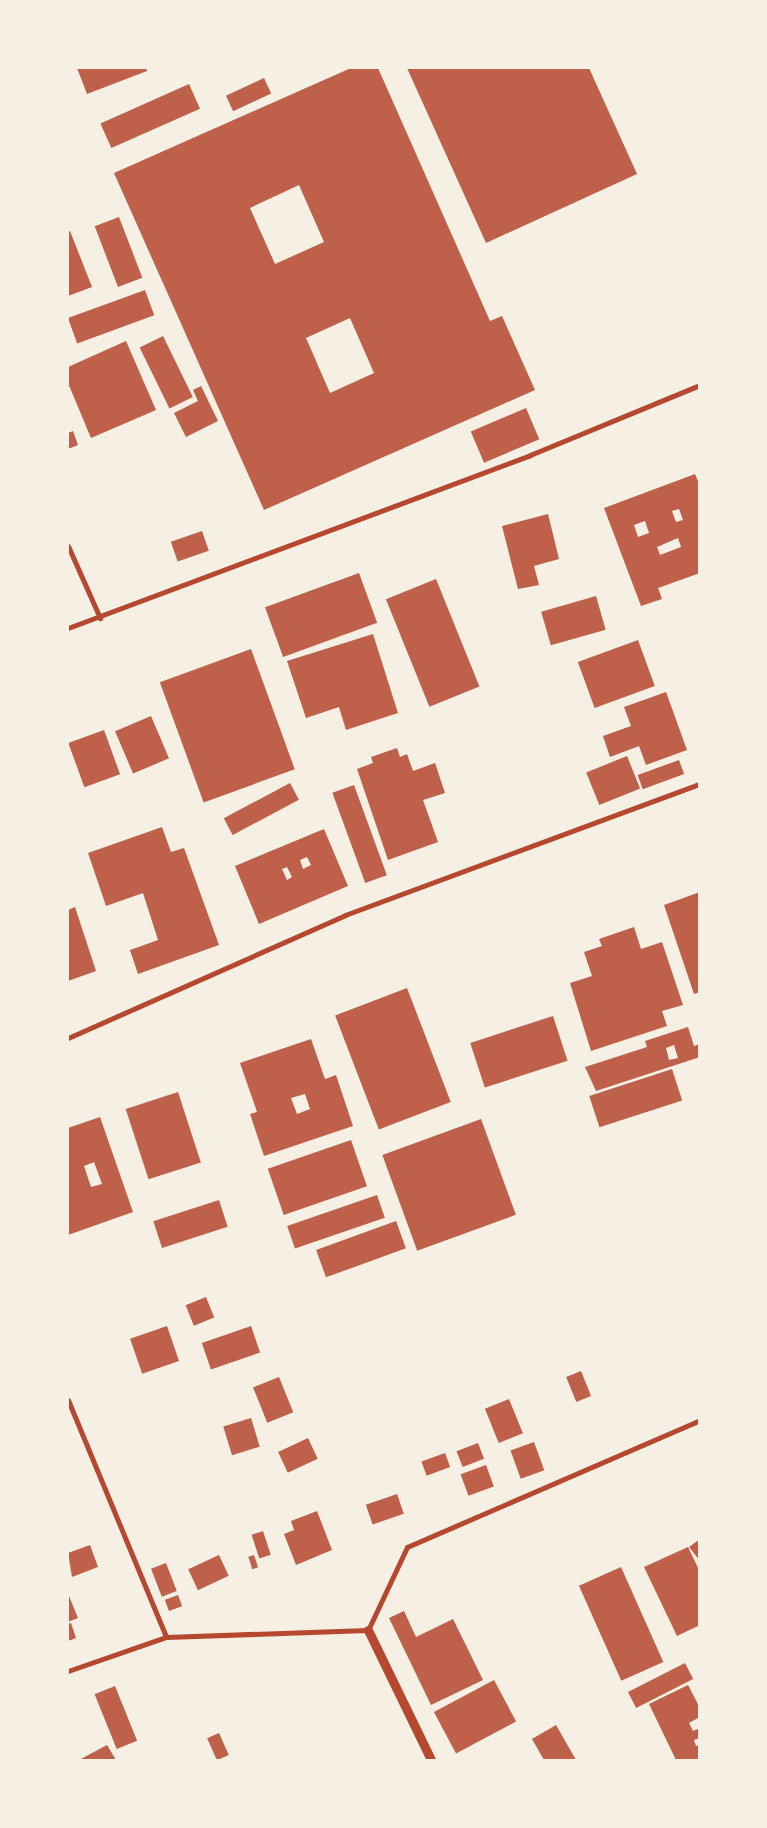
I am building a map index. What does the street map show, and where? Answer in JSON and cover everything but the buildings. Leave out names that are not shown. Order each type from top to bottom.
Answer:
[{"type":"street","points":[[68,628],[100,618],[530,455],[700,385]]},
{"type":"street","points":[[68,546],[100,618]]},
{"type":"street","points":[[68,1038],[345,915],[700,784]]},
{"type":"street","points":[[68,1400],[166,1637]]},
{"type":"street","points":[[368,1630],[407,1548],[700,1420]]},
{"type":"street","points":[[68,1671],[166,1637],[368,1630]]},
{"type":"street","points":[[368,1630],[431,1760]]}]
